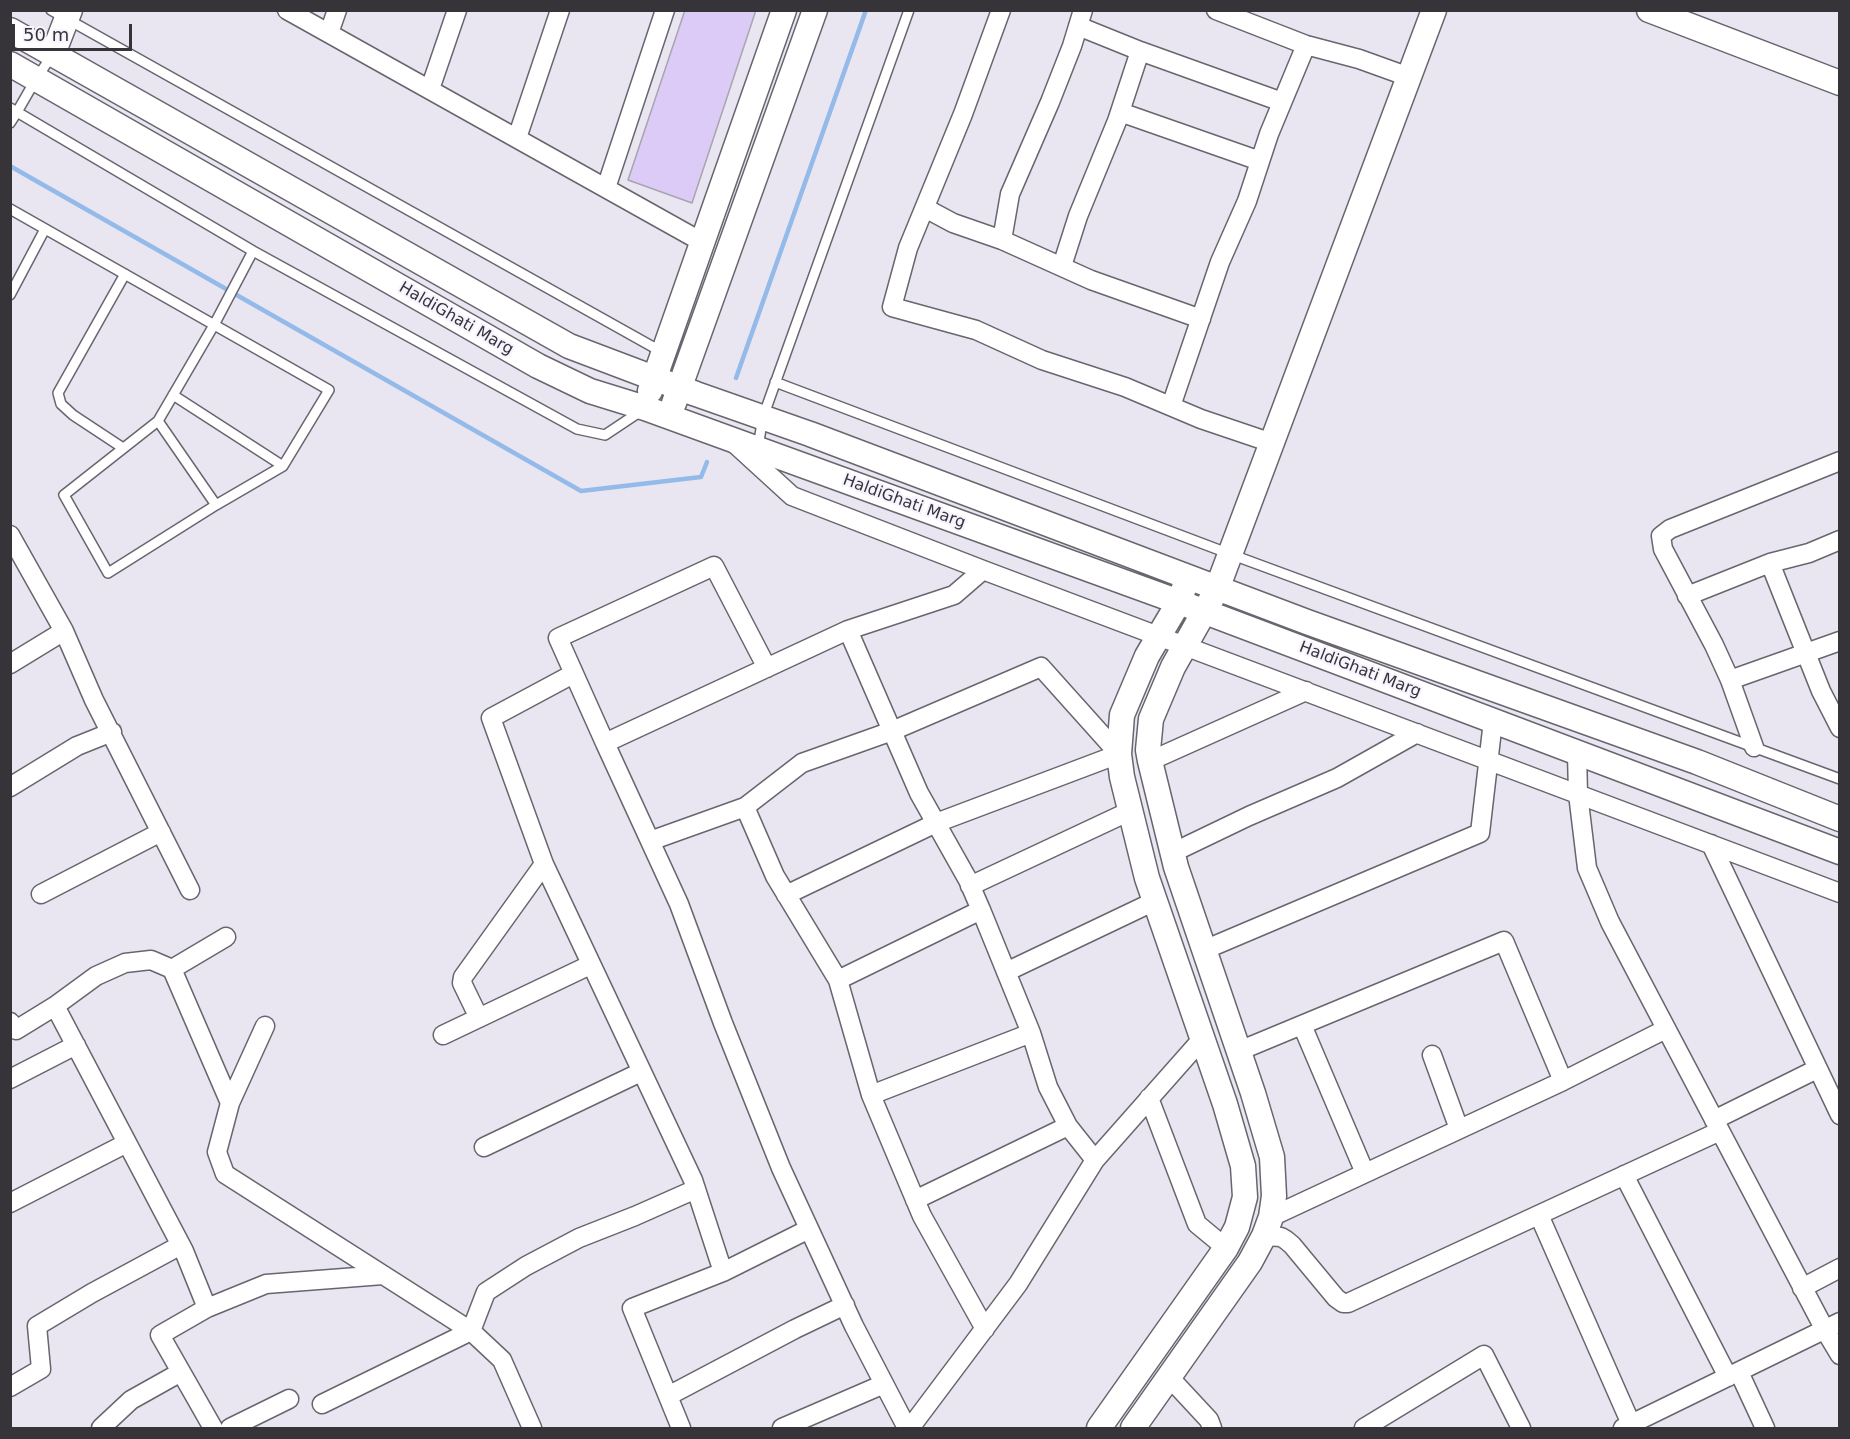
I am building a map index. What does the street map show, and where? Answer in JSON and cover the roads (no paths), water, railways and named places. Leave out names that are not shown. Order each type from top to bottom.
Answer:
[{"type":"street","points":[[287,10],[702,242]]},
{"type":"street","points":[[329,33],[337,10]]},
{"type":"street","points":[[430,89],[457,10]]},
{"type":"street","points":[[517,138],[560,10]]},
{"type":"street","points":[[606,188],[665,10]]},
{"type":"street","points":[[645,408],[662,352],[784,10]]},
{"type":"street","points":[[669,417],[815,10]]},
{"type":"street","points":[[1001,10],[980,70],[908,248],[892,307],[976,330],[1042,360],[1125,387],[1201,419],[1272,443]]},
{"type":"street","points":[[1216,10],[1306,45],[1359,58],[1409,76]]},
{"type":"street","points":[[1133,1428],[1250,1262],[1267,1227],[1274,1196],[1272,1157],[1253,1093],[1172,854],[1148,750],[1151,719],[1173,667],[1217,589],[1434,10]]},
{"type":"street","points":[[1649,10],[1839,83]]},
{"type":"street","points":[[53,54],[62,13]]},
{"type":"street","points":[[1002,240],[1010,194],[1034,140],[1081,18],[1140,51],[1281,102]]},
{"type":"street","name":"HaldiGhati Marg","points":[[10,30],[569,346],[1217,589],[1697,762],[1839,819]]},
{"type":"street","points":[[1171,406],[1220,262],[1247,201],[1281,102],[1306,45]]},
{"type":"street","points":[[1062,266],[1078,216],[1120,112],[1140,51]]},
{"type":"street","name":"HaldiGhati Marg","points":[[10,64],[538,366],[590,391],[645,408],[1179,602],[1839,852]]},
{"type":"street","points":[[1120,112],[1260,161]]},
{"type":"street","points":[[925,208],[953,223],[1002,240],[1144,301],[1201,319]]},
{"type":"street","points":[[728,438],[792,496],[977,575],[1158,636],[1839,893]]},
{"type":"street","points":[[1754,747],[1730,680],[1663,549],[1661,536],[1670,529],[1839,461]]},
{"type":"street","points":[[11,536],[64,631],[94,700],[190,890]]},
{"type":"street","points":[[1687,596],[1770,563],[1809,553],[1839,540]]},
{"type":"street","points":[[1770,563],[1806,654],[1839,728]]},
{"type":"street","points":[[767,668],[714,566],[558,638],[679,904],[723,1023],[781,1168],[844,1305],[908,1428],[1018,1284],[1095,1160],[1202,1039]]},
{"type":"street","points":[[605,743],[849,630],[954,595],[977,575]]},
{"type":"street","points":[[1099,1428],[1226,1248],[1237,1227],[1245,1197],[1243,1166],[1225,1104],[1155,900],[1130,811],[1119,754],[1122,715],[1147,656],[1179,602],[1189,578]]},
{"type":"street","points":[[849,630],[919,792],[981,910],[1031,1033],[1048,1087],[1068,1126],[1095,1160]]},
{"type":"street","points":[[10,664],[64,631]]},
{"type":"street","points":[[1730,680],[1839,641]]},
{"type":"street","points":[[650,841],[745,807],[802,763],[892,731],[1041,667],[1119,754]]},
{"type":"street","points":[[573,674],[491,718],[544,864],[696,1188],[723,1272]]},
{"type":"street","points":[[1150,761],[1305,691]]},
{"type":"street","points":[[1204,950],[1480,833],[1493,721]]},
{"type":"street","points":[[10,787],[77,746],[112,732]]},
{"type":"street","points":[[1172,854],[1249,816],[1336,778],[1417,733]]},
{"type":"street","points":[[1577,753],[1578,794],[1587,868],[1610,922],[1802,1288],[1832,1326],[1839,1354]]},
{"type":"street","points":[[786,895],[936,823],[1119,754]]},
{"type":"street","points":[[745,807],[775,876],[838,980],[871,1095],[915,1200],[985,1329]]},
{"type":"street","points":[[970,886],[1130,811]]},
{"type":"street","points":[[41,894],[161,832]]},
{"type":"street","points":[[1711,844],[1839,1115]]},
{"type":"street","points":[[479,1018],[462,983],[463,977],[544,864]]},
{"type":"street","points":[[1006,972],[1155,900]]},
{"type":"street","points":[[838,980],[981,910]]},
{"type":"street","points":[[172,969],[226,937]]},
{"type":"street","points":[[1239,1051],[1504,941],[1563,1081]]},
{"type":"street","points":[[10,1022],[16,1030],[55,1006],[96,976],[125,963],[151,960],[172,969],[230,1103]]},
{"type":"street","points":[[442,1035],[590,965]]},
{"type":"street","points":[[55,1006],[181,1245],[207,1308]]},
{"type":"street","points":[[1302,1025],[1365,1173]]},
{"type":"street","points":[[265,1026],[230,1103],[217,1152],[225,1174],[471,1331],[502,1360],[525,1426]]},
{"type":"street","points":[[1267,1227],[1365,1173],[1563,1081],[1666,1029]]},
{"type":"street","points":[[871,1095],[1031,1033]]},
{"type":"street","points":[[10,1079],[76,1045]]},
{"type":"street","points":[[1432,1055],[1459,1129]]},
{"type":"street","points":[[1267,1227],[1292,1245],[1336,1298],[1343,1303],[1348,1303],[1624,1175],[1817,1069]]},
{"type":"street","points":[[484,1147],[641,1072]]},
{"type":"street","points":[[1149,1098],[1197,1224],[1226,1248]]},
{"type":"street","points":[[915,1200],[1068,1126]]},
{"type":"street","points":[[10,1203],[127,1143]]},
{"type":"street","points":[[1624,1175],[1765,1428]]},
{"type":"street","points":[[322,1404],[471,1331],[486,1292],[526,1266],[579,1238],[696,1188]]},
{"type":"street","points":[[1539,1215],[1627,1426],[1832,1326]]},
{"type":"street","points":[[681,1428],[632,1308],[723,1272],[809,1229]]},
{"type":"street","points":[[10,1387],[41,1369],[37,1326],[181,1245]]},
{"type":"street","points":[[1802,1288],[1839,1268]]},
{"type":"street","points":[[213,1428],[160,1335],[207,1308],[266,1284],[383,1275]]},
{"type":"street","points":[[668,1396],[844,1305]]},
{"type":"street","points":[[1364,1428],[1484,1355],[1521,1428]]},
{"type":"street","points":[[101,1428],[131,1400],[181,1372]]},
{"type":"street","points":[[1169,1377],[1209,1420],[1212,1428]]},
{"type":"street","points":[[782,1428],[884,1384]]},
{"type":"street","points":[[230,1428],[290,1399]]},
{"type":"lane","points":[[757,449],[763,417],[909,10]]},
{"type":"lane","points":[[62,13],[662,352]]},
{"type":"lane","points":[[10,123],[14,110],[53,54]]},
{"type":"lane","points":[[14,110],[253,251],[577,429],[605,435],[645,408]]},
{"type":"lane","points":[[10,209],[214,325],[329,390],[283,466],[108,573],[64,495],[158,421],[214,325],[253,251]]},
{"type":"lane","points":[[10,295],[45,229]]},
{"type":"lane","points":[[123,448],[73,415],[61,404],[58,393],[125,274]]},
{"type":"lane","points":[[776,382],[1230,554],[1839,779]]},
{"type":"lane","points":[[173,395],[283,466]]},
{"type":"lane","points":[[158,421],[216,505]]},
{"type":"waterway","points":[[736,378],[866,10]]},
{"type":"waterway","points":[[10,166],[581,491],[701,477],[707,462]]}]
